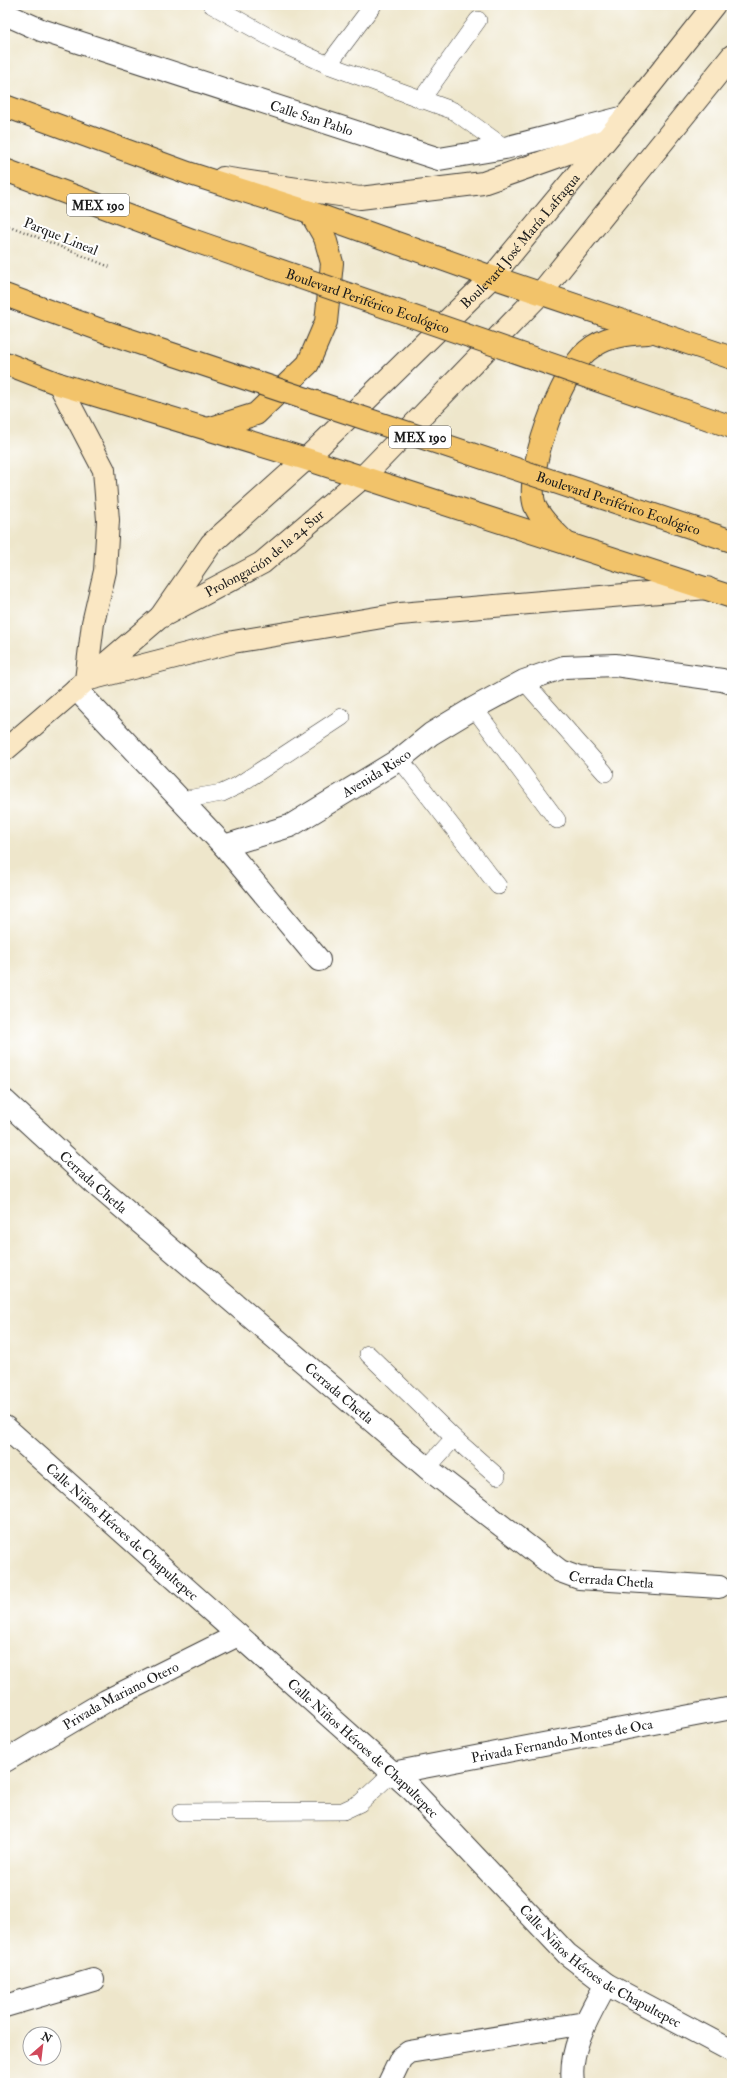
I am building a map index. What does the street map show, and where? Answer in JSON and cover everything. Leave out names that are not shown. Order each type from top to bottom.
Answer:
[{"type":"highway","points":[[5,106],[188,173],[310,212],[492,277],[732,358]]},
{"type":"highway","name":"Boulevard Periférico Ecológico","points":[[5,170],[192,240],[732,427]]},
{"type":"highway","points":[[208,429],[256,414],[308,364],[326,322],[332,263],[325,238],[310,212]]},
{"type":"highway","name":"Boulevard Periférico Ecológico","points":[[5,295],[109,333],[732,541]]},
{"type":"highway","points":[[568,545],[541,516],[535,506],[532,493],[532,480],[544,430],[578,361],[587,351],[610,338],[621,334],[657,333]]},
{"type":"highway","points":[[5,363],[59,384],[363,477],[568,545],[732,597]]},
{"type":"main road","name":"Boulevard José María Lafragua","points":[[306,459],[492,277],[625,117],[714,5]]},
{"type":"main road","points":[[363,477],[541,293],[732,56]]},
{"type":"main road","points":[[188,173],[360,198],[483,183],[606,140]]},
{"type":"main road","points":[[59,384],[104,470],[108,520],[105,571],[92,623],[81,684],[233,642],[400,614],[707,588]]},
{"type":"main road","name":"Prolongación de la 24 Sur","points":[[159,618],[211,544],[306,459]]},
{"type":"main road","name":"Prolongación de la 24 Sur","points":[[5,750],[159,618],[262,563],[363,477]]},
{"type":"street","name":"Calle San Pablo","points":[[5,14],[41,30],[439,159],[505,148],[625,117]]},
{"type":"street","name":"Avenida Risco","points":[[224,846],[290,826],[400,759],[431,734],[474,708],[524,681],[564,667],[615,666],[694,675],[732,683]]},
{"type":"street","points":[[81,684],[181,800],[224,846],[319,960]]},
{"type":"street","name":"Cerrada Chetla","points":[[5,1101],[96,1185],[427,1468],[560,1571],[579,1578],[720,1587]]},
{"type":"street","name":"Calle Niños Héroes de Chapultepec","points":[[5,1427],[412,1790],[567,1954],[606,1984],[732,2051]]},
{"type":"street","name":"Privada Mariano Otero","points":[[5,1761],[106,1701],[238,1635]]},
{"type":"street","name":"Privada Fernando Montes de Oca","points":[[392,1772],[732,1708]]},
{"type":"street","points":[[5,2006],[93,1980]]},
{"type":"street","points":[[573,2083],[571,2073],[574,2054],[585,2022],[606,1984]]},
{"type":"street","points":[[389,2083],[401,2058],[409,2052],[585,2022]]},
{"type":"lane","points":[[212,5],[278,42],[328,66],[454,111],[505,148]]},
{"type":"lane","points":[[328,66],[373,5]]},
{"type":"lane","points":[[421,100],[478,20]]},
{"type":"lane","points":[[524,681],[605,774]]},
{"type":"lane","points":[[474,708],[557,820]]},
{"type":"lane","points":[[181,800],[222,793],[237,786],[342,717]]},
{"type":"lane","points":[[400,759],[498,886]]},
{"type":"lane","points":[[368,1354],[454,1438],[497,1476]]},
{"type":"lane","points":[[427,1468],[454,1438]]},
{"type":"lane","points":[[182,1812],[343,1811],[360,1803],[392,1772]]},
{"type":"path","name":"Parque Lineal","points":[[5,224],[110,267]]}]
